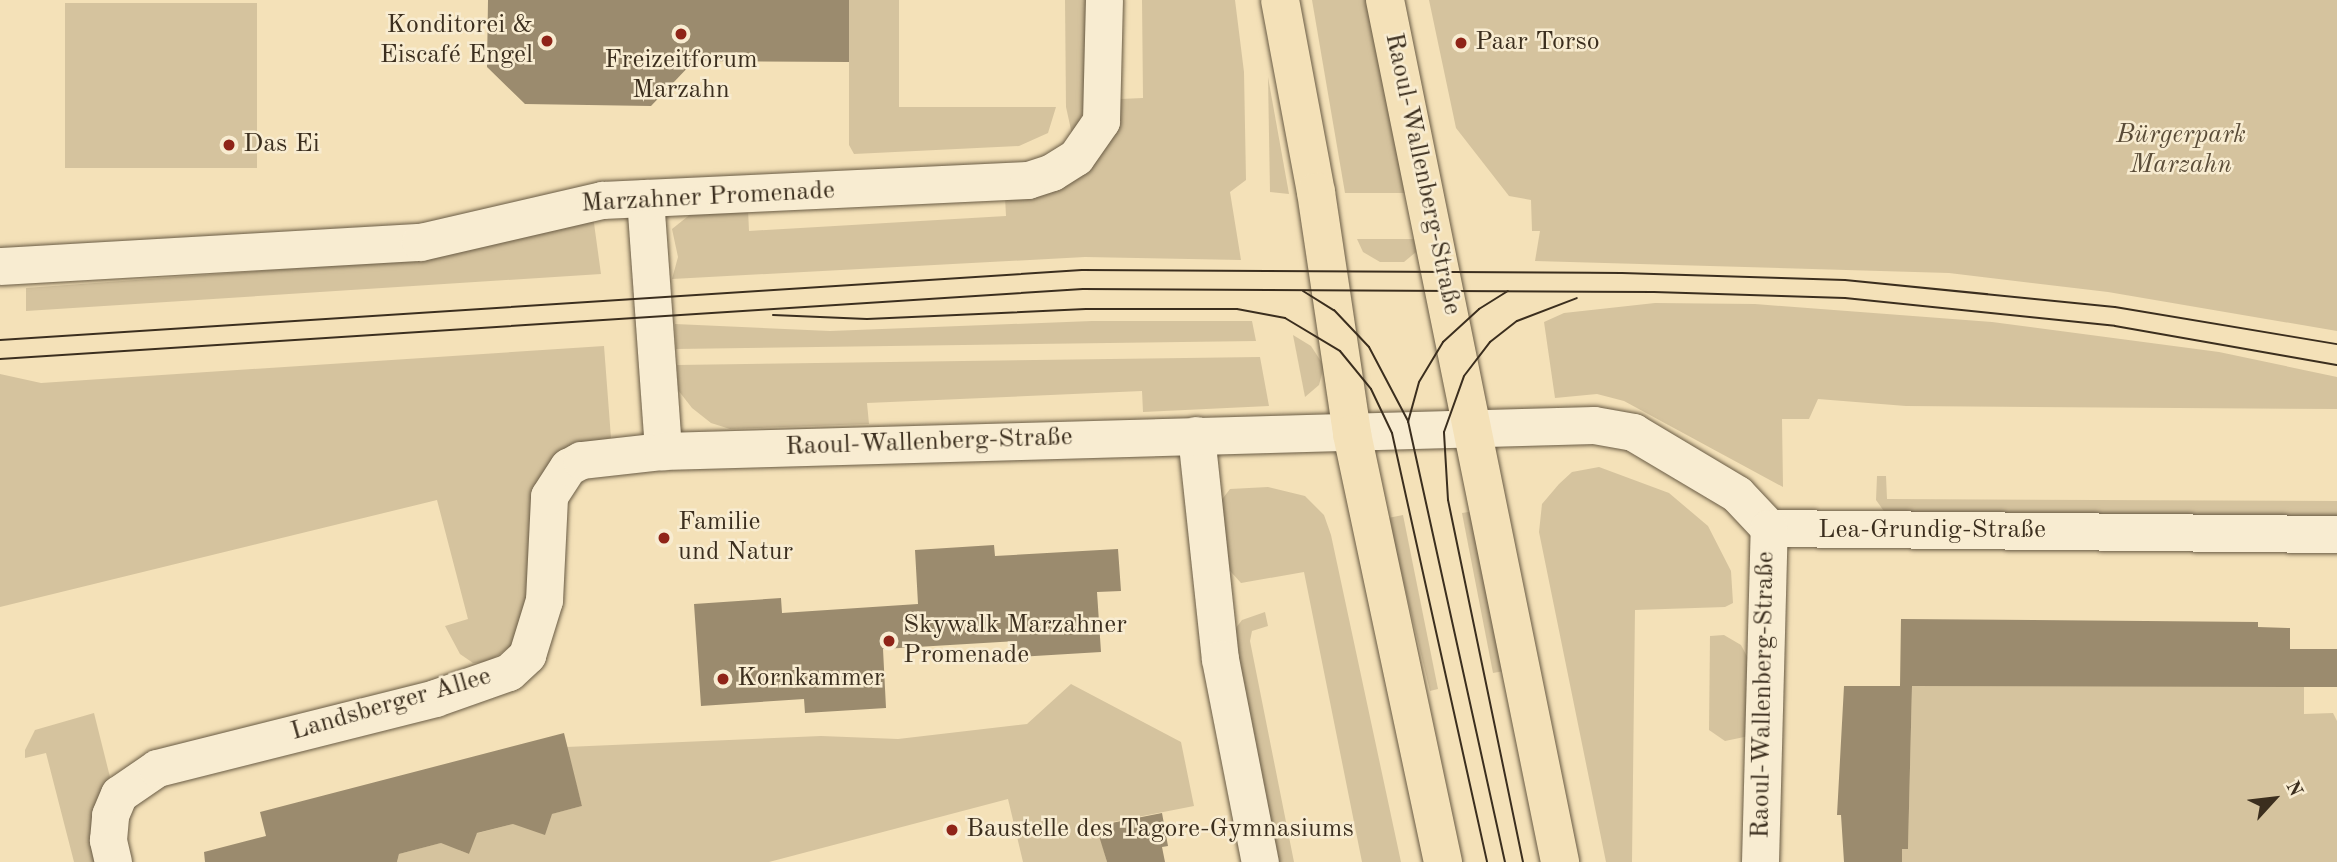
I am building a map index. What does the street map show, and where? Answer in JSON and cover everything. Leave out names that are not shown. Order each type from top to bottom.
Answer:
[{"type":"main road","points":[[1280,0],[1316,191],[1352,434],[1443,862]]},
{"type":"main road","name":"Raoul-Wallenberg-Straße","points":[[1385,0],[1475,431],[1560,862]]},
{"type":"street","name":"Marzahner Promenade","points":[[0,266],[420,242],[557,208],[645,198],[1028,180],[1052,172],[1076,157],[1101,121],[1104,0]]},
{"type":"street","points":[[645,198],[663,451]]},
{"type":"street","points":[[1475,431],[1594,425],[1633,432],[1737,494],[1769,528]]},
{"type":"street","name":"Raoul-Wallenberg-Straße","points":[[663,451],[1196,435],[1475,431]]},
{"type":"street","points":[[1196,435],[1220,659],[1260,862]]},
{"type":"street","name":"Landsberger Allee","points":[[113,862],[109,827],[119,794],[157,768],[435,698],[509,672],[527,655],[544,600],[549,496],[558,479],[581,460],[663,451]]},
{"type":"street","name":"Raoul-Wallenberg-Straße","points":[[1760,862],[1769,528]]},
{"type":"street","name":"Lea-Grundig-Straße","points":[[1769,528],[2337,534]]},
{"type":"green space","points":[[849,0],[899,0],[899,107],[1056,107],[1048,133],[1019,146],[854,154],[849,145]]},
{"type":"green space","points":[[1065,0],[1086,0],[1088,98],[1073,139],[1066,107]]},
{"type":"green space","points":[[1142,0],[1235,0],[1244,72],[1246,180],[1230,192],[1241,260],[1085,257],[672,279],[678,257],[672,229],[692,213],[748,209],[749,231],[1006,216],[1005,197],[1118,118],[1120,99],[1143,98]]},
{"type":"green space","points":[[1312,0],[1367,0],[1405,193],[1345,193]]},
{"type":"green space","name":"Bürgerpark Marzahn","points":[[1429,0],[2337,0],[2337,331],[2108,292],[1949,273],[1535,261],[1540,231],[1532,231],[1531,200],[1509,196],[1456,128]]},
{"type":"green space","points":[[65,3],[257,3],[257,168],[65,168]]},
{"type":"green space","points":[[1268,77],[1289,194],[1270,192]]},
{"type":"green space","points":[[593,216],[601,274],[26,311],[26,288],[409,260]]},
{"type":"green space","points":[[1357,239],[1414,239],[1416,252],[1404,262],[1380,262],[1363,252]]},
{"type":"green space","points":[[1655,303],[1755,304],[1992,322],[2219,352],[2337,377],[2337,409],[1906,406],[1818,399],[1809,419],[1782,419],[1783,487],[1624,401],[1597,394],[1555,398],[1544,322],[1564,313]]},
{"type":"green space","points":[[1092,321],[1252,321],[1256,341],[676,349],[675,324],[830,331]]},
{"type":"green space","points":[[1293,335],[1311,346],[1324,366],[1319,385],[1305,397]]},
{"type":"green space","points":[[604,346],[611,438],[578,445],[521,622],[511,646],[488,662],[473,663],[460,654],[445,626],[468,619],[437,500],[0,607],[0,374],[41,383]]},
{"type":"green space","points":[[1260,357],[1269,406],[1143,412],[1142,391],[867,403],[869,424],[730,429],[711,423],[692,408],[678,390],[677,365]]},
{"type":"green space","points":[[1599,467],[1669,493],[1708,526],[1731,571],[1733,603],[1725,607],[1635,610],[1632,862],[1606,862],[1539,532],[1542,504],[1559,484],[1572,472]]},
{"type":"green space","points":[[1877,476],[1886,476],[1887,499],[2337,501],[2337,523],[1886,514],[1876,500]]},
{"type":"green space","points":[[1268,487],[1305,496],[1324,515],[1331,535],[1401,862],[1362,862],[1304,572],[1241,583],[1223,563],[1220,502],[1230,489]]},
{"type":"green space","points":[[1475,511],[1504,671],[1493,673],[1462,513]]},
{"type":"green space","points":[[1403,515],[1438,689],[1430,691],[1388,518]]},
{"type":"green space","points":[[1265,612],[1268,626],[1252,631],[1250,641],[1294,862],[1275,862],[1232,633],[1242,620]]},
{"type":"green space","points":[[1724,635],[1741,645],[1750,662],[1749,736],[1725,741],[1709,730],[1710,636]]},
{"type":"green space","points":[[1071,684],[1181,742],[1194,806],[1097,825],[1107,862],[1023,862],[1008,799],[769,862],[397,862],[399,854],[463,837],[459,850],[469,854],[474,834],[582,806],[566,747],[821,736],[898,739],[1027,724]]},
{"type":"green space","points":[[2304,685],[2304,714],[2333,713],[2337,721],[2337,862],[1902,862],[1902,849],[1908,848],[1912,686]]},
{"type":"green space","points":[[94,713],[110,777],[102,791],[96,862],[74,862],[46,753],[25,758],[25,750],[35,730]]},
{"type":"building","name":"Freizeitforum Marzahn","points":[[488,0],[849,0],[849,62],[694,61],[651,106],[525,104],[487,67]]},
{"type":"building","points":[[994,545],[995,556],[1118,549],[1121,591],[1097,592],[1101,652],[1018,657],[1017,641],[883,649],[886,708],[805,713],[804,699],[701,706],[694,604],[781,598],[782,613],[918,604],[915,550]]},
{"type":"building","points":[[1901,619],[2258,622],[2258,627],[2290,628],[2290,649],[2337,649],[2337,687],[1912,686],[1908,849],[1902,849],[1902,862],[1844,862],[1841,815],[1837,815],[1844,686],[1900,686]]},
{"type":"building","points":[[564,733],[582,806],[552,814],[545,835],[513,824],[477,833],[469,854],[441,843],[399,854],[397,862],[205,862],[204,852],[266,836],[260,812]]},
{"type":"building","points":[[1162,813],[1168,846],[1162,847],[1165,862],[1107,862],[1096,826]]},
{"type":"tram line","points":[[0,340],[1082,270],[1622,273],[1845,280],[2115,307],[2337,344]]},
{"type":"tram line","points":[[0,359],[1083,289],[1654,292],[1845,298],[2115,326],[2337,365]]},
{"type":"tram line","points":[[1303,291],[1334,310],[1369,347],[1408,421],[1505,862]]},
{"type":"tram line","points":[[1408,422],[1419,382],[1443,342],[1479,309],[1508,291]]},
{"type":"tram line","points":[[1523,862],[1448,500],[1444,432],[1464,376],[1490,342],[1517,321],[1577,298]]},
{"type":"tram line","points":[[773,315],[867,319],[1086,309],[1237,309],[1285,318],[1340,351],[1371,389],[1392,433],[1487,862]]},
{"type":"place","name":"Freizeitforum Marzahn","points":[[681,34]]},
{"type":"place","name":"Konditorei & Eiscafé Engel","points":[[547,41]]},
{"type":"place","name":"Paar Torso","points":[[1461,43]]},
{"type":"place","name":"Das Ei","points":[[229,145]]},
{"type":"place","name":"Familie und Natur","points":[[664,538]]},
{"type":"place","name":"Skywalk Marzahner Promenade","points":[[889,641]]},
{"type":"place","name":"Kornkammer","points":[[723,679]]},
{"type":"place","name":"Baustelle des Tagore-Gymnasiums","points":[[952,830]]}]
